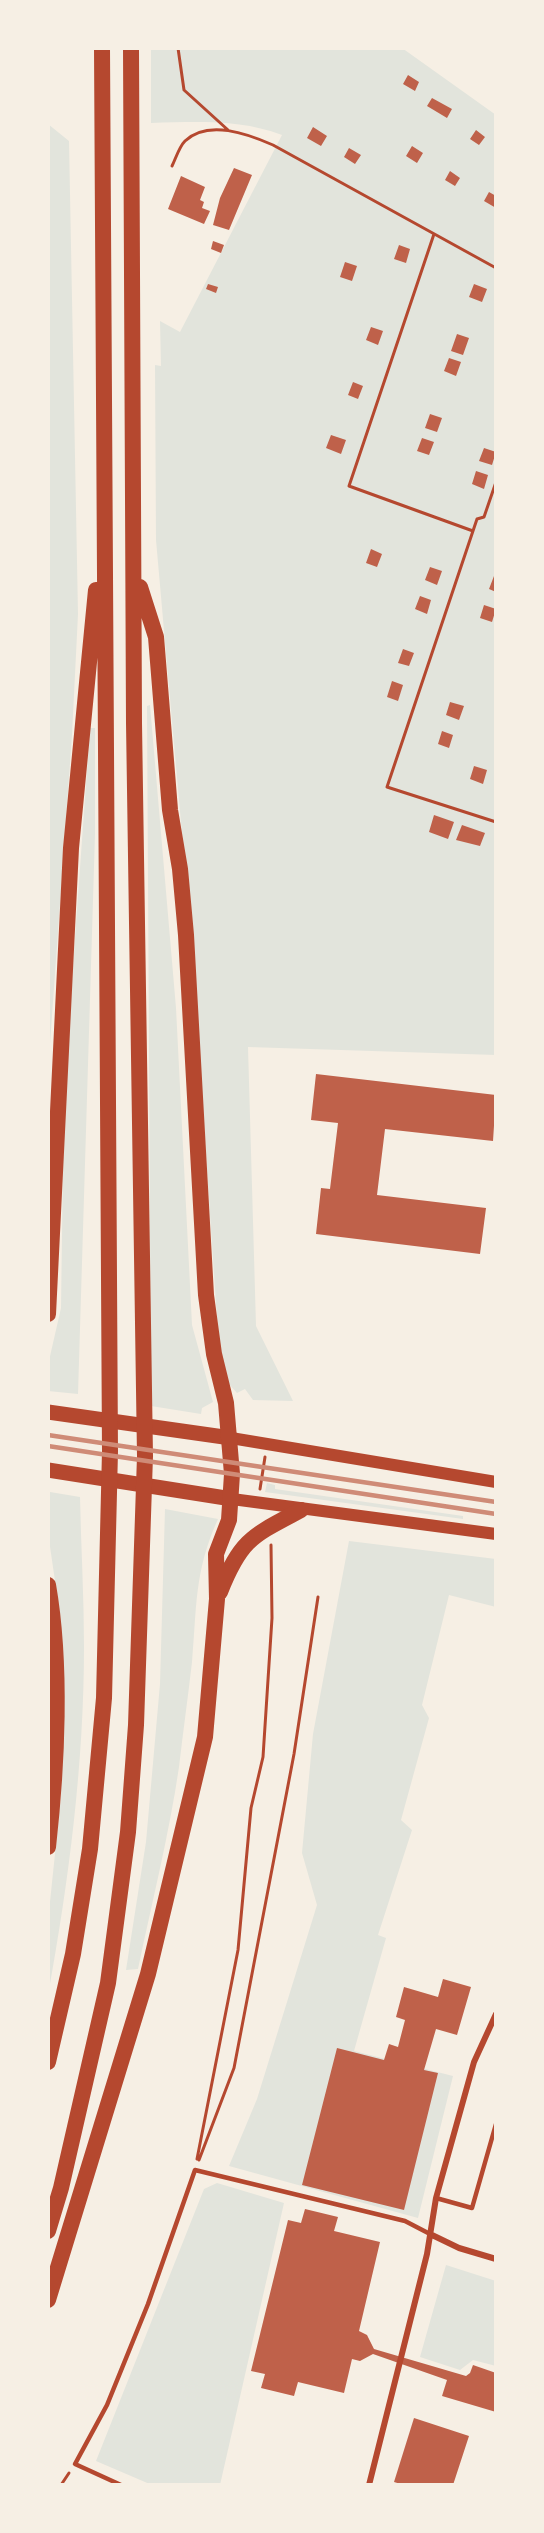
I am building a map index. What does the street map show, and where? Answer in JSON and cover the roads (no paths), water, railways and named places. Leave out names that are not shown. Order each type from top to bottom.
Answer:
[{"type":"highway","points":[[48,2062],[73,1954],[88,1860],[104,1698],[110,1451],[102,48]]},
{"type":"highway","points":[[48,2231],[61,2188],[108,1983],[128,1832],[136,1725],[145,1456],[134,723],[131,48]]},
{"type":"highway","points":[[48,1314],[71,848],[80,735],[104,512]]},
{"type":"highway","points":[[48,2300],[139,2003],[205,1737],[217,1599],[216,1554],[229,1520],[232,1499],[231,1438],[226,1403],[214,1354],[206,1295],[186,935],[180,869],[170,810],[156,637],[135,573]]},
{"type":"highway","points":[[217,1599],[232,1562],[240,1549],[260,1532],[301,1510]]},
{"type":"highway","points":[[48,1585],[55,1690],[52,1814],[48,1847]]},
{"type":"main road","points":[[48,1412],[231,1438],[496,1482]]},
{"type":"main road","points":[[48,1470],[301,1510],[496,1534]]},
{"type":"street","points":[[369,2485],[427,2254],[436,2198],[474,2062],[496,2014]]},
{"type":"street","points":[[429,2234],[459,2248],[496,2259]]},
{"type":"lane","points":[[436,2198],[472,2208],[496,2124]]},
{"type":"lane","points":[[121,2485],[75,2464],[107,2405],[148,2304],[195,2170],[405,2221],[429,2234]]},
{"type":"railway","points":[[48,1435],[496,1502]]},
{"type":"railway","points":[[48,1446],[496,1514]]}]
